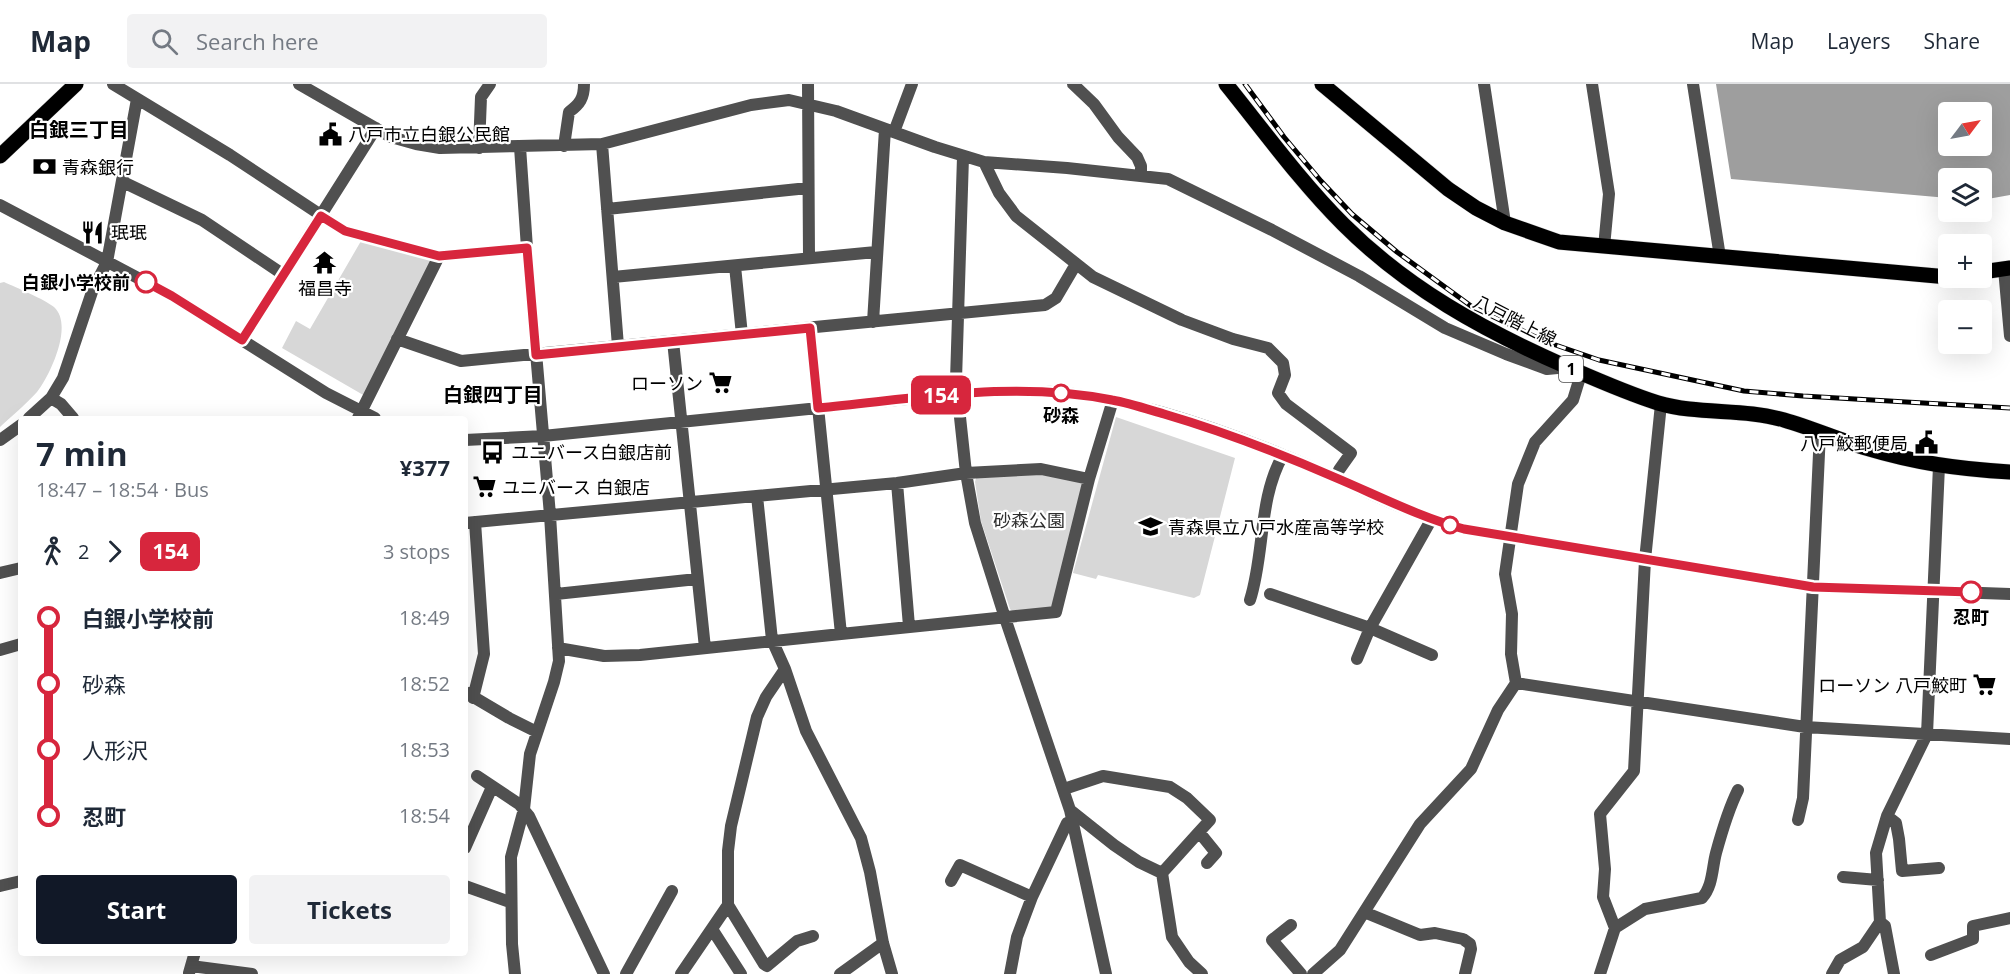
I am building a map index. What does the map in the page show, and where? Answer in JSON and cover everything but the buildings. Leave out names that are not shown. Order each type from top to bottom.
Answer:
[{"type":"main road","points":[[0,156],[76,84]]},
{"type":"main road","name":"八戸階上線","points":[[1226,84],[1305,183],[1362,242],[1434,298],[1462,316],[1519,346],[1661,404],[1762,415],[1785,420],[1866,448],[1939,466],[2010,472]]},
{"type":"main road","points":[[1322,84],[1448,189],[1505,224],[1559,242],[1604,248],[1938,276]]},
{"type":"main road","points":[[1992,271],[2007,269]]},
{"type":"street","points":[[113,84],[230,155],[345,231],[439,256],[527,248]]},
{"type":"street","points":[[299,84],[391,137],[440,148],[602,144],[751,105],[789,100],[836,111],[963,157],[984,162],[1168,179],[1359,276],[1445,328],[1547,369],[1574,370],[1573,400],[1535,442],[1524,465],[1515,502],[1512,537],[1505,574],[1512,614],[1511,654],[1516,683],[1498,710],[1471,769],[1420,824],[1340,950],[1313,974]]},
{"type":"street","points":[[479,148],[481,97],[490,84]]},
{"type":"street","points":[[564,146],[569,112],[579,104],[584,93],[584,84]]},
{"type":"street","points":[[808,84],[809,258]]},
{"type":"street","points":[[873,322],[876,252],[890,130],[912,84]]},
{"type":"street","points":[[1073,84],[1094,104],[1137,158],[1142,175]]},
{"type":"street","points":[[1484,84],[1505,224]]},
{"type":"street","points":[[1592,84],[1609,194],[1604,248]]},
{"type":"street","points":[[1693,84],[1720,257]]},
{"type":"street","points":[[31,416],[51,398],[63,378],[93,289],[107,262],[137,99]]},
{"type":"street","points":[[242,340],[376,129]]},
{"type":"street","points":[[602,144],[618,346]]},
{"type":"street","points":[[515,974],[510,902],[511,857],[524,809],[530,754],[559,661],[556,594],[520,147]]},
{"type":"street","points":[[963,157],[956,393],[966,473],[975,523],[1072,815],[1106,974]]},
{"type":"street","points":[[984,162],[999,193],[1016,216],[1093,277],[1182,320],[1233,339],[1268,348],[1283,363],[1285,375],[1278,393],[1286,404],[1351,453],[1339,470]]},
{"type":"street","points":[[123,182],[202,220],[284,275]]},
{"type":"street","points":[[607,209],[808,188]]},
{"type":"street","points":[[0,205],[172,296],[360,415],[439,256]]},
{"type":"street","points":[[613,277],[876,252]]},
{"type":"street","points":[[397,339],[461,361],[1045,305],[1056,298],[1076,264]]},
{"type":"street","points":[[735,266],[742,335]]},
{"type":"street","points":[[2007,269],[2010,336]]},
{"type":"street","points":[[810,328],[841,634]]},
{"type":"street","points":[[673,341],[705,648]]},
{"type":"street","points":[[468,440],[543,436],[956,393],[1022,390],[1074,393],[1113,400],[1202,425],[1283,455],[1431,520],[1464,529],[1813,587],[2010,594]]},
{"type":"street","points":[[51,398],[61,404],[71,416]]},
{"type":"street","points":[[558,648],[604,656],[705,648],[1056,612],[1089,479],[1113,400]]},
{"type":"street","points":[[1600,974],[1615,928],[1603,897],[1605,869],[1600,814],[1634,771],[1645,560],[1661,404]]},
{"type":"street","points":[[0,441],[18,427]]},
{"type":"street","points":[[1798,820],[1803,798],[1820,432]]},
{"type":"street","points":[[1250,600],[1256,584],[1264,514],[1277,466],[1283,455]]},
{"type":"street","points":[[1832,974],[1840,960],[1863,947],[1880,922],[1876,853],[1887,816],[1927,734],[1939,466]]},
{"type":"street","points":[[537,732],[469,695],[484,654],[470,523],[897,483],[966,473],[1041,469],[1089,479]]},
{"type":"street","points":[[897,483],[909,626]]},
{"type":"street","points":[[757,496],[772,640],[785,669],[806,730],[861,838],[870,872],[883,943],[892,974]]},
{"type":"street","points":[[1357,659],[1370,628],[1431,520]]},
{"type":"street","points":[[0,573],[18,569]]},
{"type":"street","points":[[556,594],[697,579]]},
{"type":"street","points":[[1270,594],[1370,628],[1432,655]]},
{"type":"street","points":[[0,650],[18,645]]},
{"type":"street","points":[[785,669],[766,697],[757,717],[731,826],[728,851],[728,905],[767,966],[797,941],[813,936]]},
{"type":"street","points":[[1516,683],[1805,727],[2010,739]]},
{"type":"street","points":[[477,776],[524,809],[529,816],[604,974]]},
{"type":"street","points":[[1064,789],[1103,776],[1170,787],[1187,798],[1210,820],[1162,873]]},
{"type":"street","points":[[468,841],[492,788]]},
{"type":"street","points":[[1615,928],[1645,909],[1702,898],[1711,879],[1724,825],[1738,790]]},
{"type":"street","points":[[1072,815],[1139,862],[1162,873]]},
{"type":"street","points":[[1010,974],[1017,937],[1032,897],[1066,823],[1072,815]]},
{"type":"street","points":[[1887,816],[1896,823],[1902,871],[1940,868]]},
{"type":"street","points":[[1199,832],[1216,853],[1208,863]]},
{"type":"street","points":[[951,881],[960,865],[1032,897]]},
{"type":"street","points":[[1162,873],[1172,937],[1189,962],[1202,974]]},
{"type":"street","points":[[1843,877],[1878,880]]},
{"type":"street","points":[[0,886],[18,882]]},
{"type":"street","points":[[468,887],[510,902]]},
{"type":"street","points":[[626,974],[672,891]]},
{"type":"street","points":[[686,972],[728,905]]},
{"type":"street","points":[[1364,912],[1420,935],[1435,933],[1463,939],[1470,944],[1471,949],[1465,974]]},
{"type":"street","points":[[1931,955],[1973,939],[1973,926],[2010,918]]},
{"type":"street","points":[[1880,922],[1885,926],[1894,974]]},
{"type":"street","points":[[1291,925],[1272,940],[1301,974]]},
{"type":"street","points":[[712,929],[741,974]]},
{"type":"street","points":[[840,974],[883,943]]},
{"type":"street","points":[[189,970],[252,974]]},
{"type":"green space","points":[[361,241],[430,259],[432,262],[365,396],[282,348],[296,321],[310,329]]},
{"type":"green space","points":[[4,282],[54,307],[60,315],[62,325],[58,350],[42,384],[37,392],[0,427],[0,283]]},
{"type":"green space","points":[[1116,417],[1235,458],[1200,595],[1194,598],[1098,575],[1096,579],[1073,573]]},
{"type":"green space","name":"砂森公園","points":[[1041,472],[1085,484],[1051,609],[1014,613],[1010,609],[981,521],[975,482],[976,478]]},
{"type":"shaded area","points":[[1716,84],[2010,84],[2010,195],[1992,198],[1992,168],[1938,168],[1938,197],[1731,179]]},
{"type":"railway","points":[[1245,84],[1284,137],[1352,214],[1397,252],[1471,306],[1544,341],[1599,360],[1744,391],[2010,408]]},
{"type":"bus line","name":"154","points":[[146,282],[242,340],[321,216],[345,231],[439,256],[527,248],[536,355],[810,328],[818,408],[956,393],[1022,390],[1074,393],[1113,400],[1202,425],[1283,455],[1431,520],[1464,529],[1813,587],[1971,592]]},
{"type":"place","name":"八戸市立白銀公民館","points":[[330,134]]},
{"type":"place","name":"青森銀行","points":[[44,167]]},
{"type":"place","name":"珉珉","points":[[93,232]]},
{"type":"place","name":"福昌寺","points":[[325,262]]},
{"type":"place","name":"白銀小学校前","points":[[146,282]]},
{"type":"place","name":"ローソン","points":[[721,383]]},
{"type":"place","name":"砂森","points":[[1061,393]]},
{"type":"place","name":"八戸鮫郵便局","points":[[1926,443]]},
{"type":"place","name":"ユニバース白銀店前","points":[[493,452]]},
{"type":"place","name":"ユニバース 白銀店","points":[[484,487]]},
{"type":"place","name":"青森県立八戸水産高等学校","points":[[1150,527]]},
{"type":"place","name":"忍町","points":[[1971,592]]},
{"type":"place","name":"ローソン 八戸鮫町","points":[[1985,685]]},
{"type":"district","name":"白銀三丁目","points":[[79,129]]},
{"type":"district","name":"白銀四丁目","points":[[493,394]]}]
